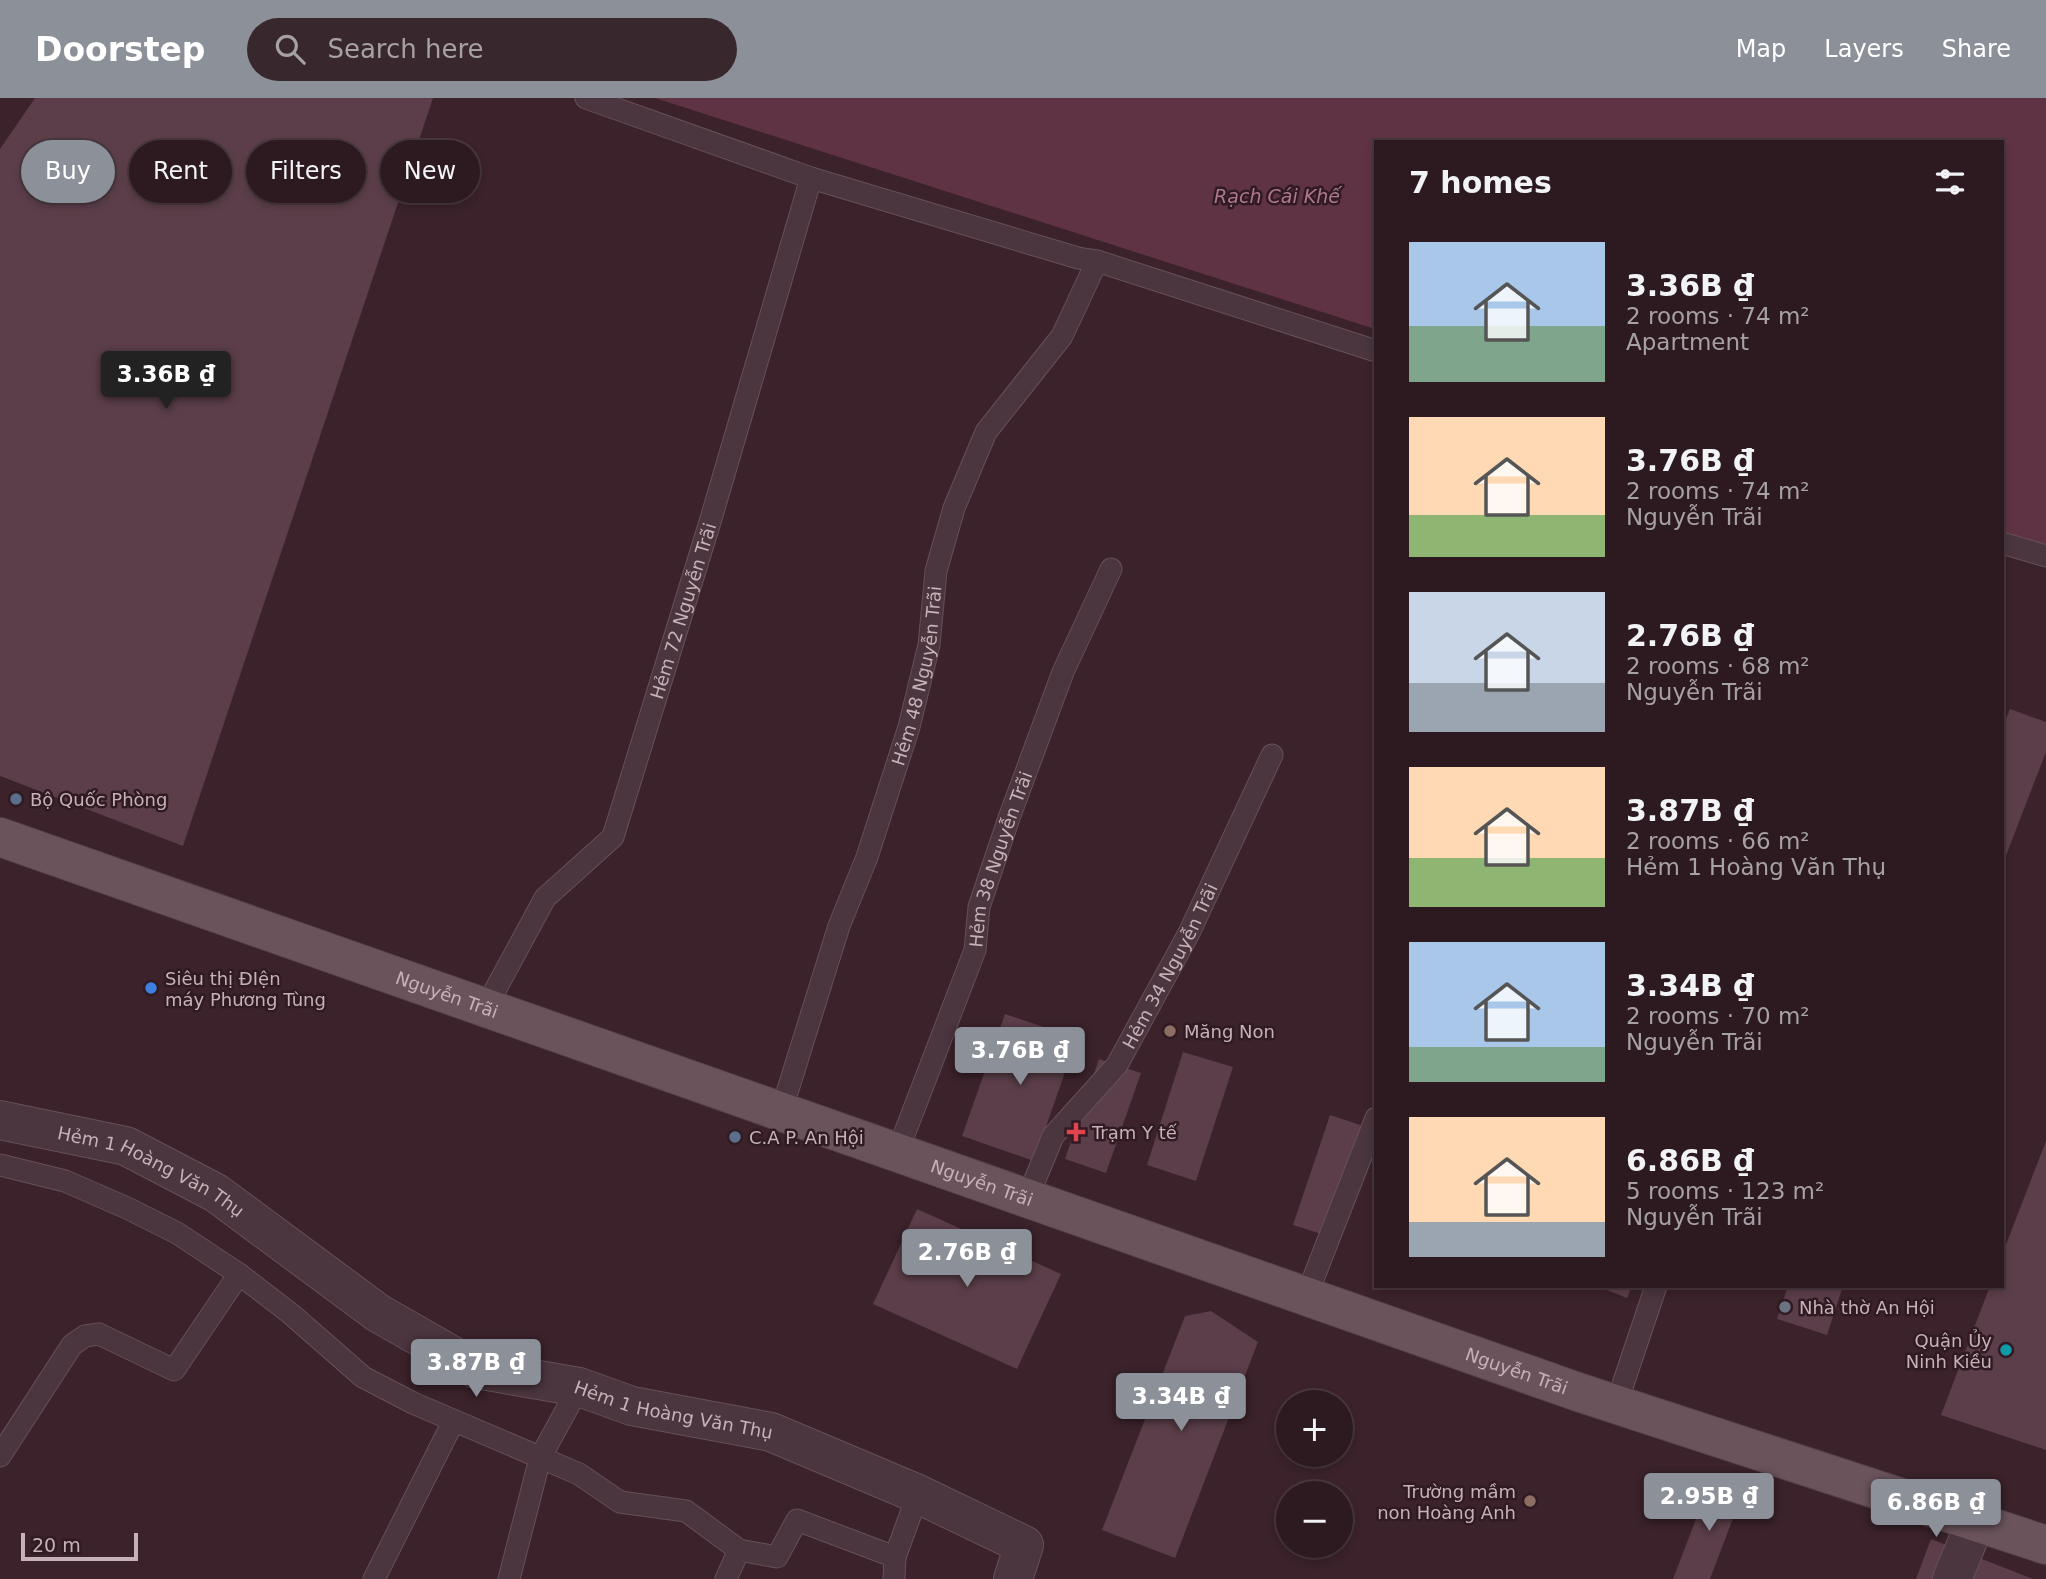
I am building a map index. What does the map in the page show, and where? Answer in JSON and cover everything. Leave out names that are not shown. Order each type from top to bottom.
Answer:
[{"type":"main road","name":"Nguyễn Trãi","points":[[0,837],[1616,1405],[2046,1545]]},
{"type":"street","name":"Hẻm 1 Hoàng Văn Thụ","points":[[0,1119],[126,1146],[216,1193],[378,1313],[476,1369],[579,1387],[632,1406],[771,1432],[918,1494],[1024,1545],[1013,1579]]},
{"type":"street","points":[[1952,1579],[1976,1521]]},
{"type":"lane","points":[[586,98],[811,178],[1078,258],[1097,261],[1374,350]]},
{"type":"lane","name":"Hẻm 72 Nguyễn Trãi","points":[[486,1007],[545,898],[613,837],[714,509],[811,178]]},
{"type":"lane","name":"Hẻm 48 Nguyễn Trãi","points":[[781,1112],[839,926],[867,857],[909,727],[929,645],[936,570],[954,508],[986,432],[1062,335],[1097,261]]},
{"type":"lane","points":[[2004,544],[2046,556]]},
{"type":"lane","name":"Hẻm 38 Nguyễn Trãi","points":[[897,1153],[975,950],[979,907],[1009,818],[1063,672],[1111,569]]},
{"type":"lane","name":"Hẻm 34 Nguyễn Trãi","points":[[1027,1199],[1053,1136],[1117,1065],[1189,933],[1272,755]]},
{"type":"lane","points":[[1306,1297],[1374,1123]]},
{"type":"lane","points":[[0,1165],[65,1181],[177,1233],[239,1274],[291,1314],[363,1377],[453,1422],[579,1474],[620,1502],[686,1511],[739,1550],[777,1557],[797,1520],[895,1557]]},
{"type":"lane","points":[[0,1456],[72,1345],[85,1336],[99,1334],[174,1370],[239,1274]]},
{"type":"lane","points":[[1616,1405],[1655,1288]]},
{"type":"lane","points":[[509,1579],[540,1458],[579,1387]]},
{"type":"lane","points":[[374,1579],[453,1422]]},
{"type":"lane","points":[[894,1579],[895,1557],[918,1494]]},
{"type":"lane","points":[[726,1579],[739,1550]]},
{"type":"water","name":"Rạch Cái Khế","points":[[655,98],[2046,98],[2046,548],[2004,535],[2004,140],[1374,140],[1374,329]]},
{"type":"building","points":[[35,98],[433,98],[419,140],[380,140],[380,203],[398,203],[183,846],[0,776],[0,149]]},
{"type":"building","points":[[2010,709],[2046,722],[2046,752],[2004,861],[2004,724]]},
{"type":"building","points":[[1005,1014],[1077,1038],[1034,1161],[962,1136]]},
{"type":"building","points":[[1183,1052],[1233,1067],[1196,1181],[1147,1165]]},
{"type":"building","points":[[1099,1059],[1141,1073],[1106,1173],[1065,1159]]},
{"type":"building","points":[[1330,1115],[1374,1129],[1340,1240],[1293,1225]]},
{"type":"building","name":"Quận Ủy Ninh Kiều","points":[[2046,1141],[2046,1450],[1941,1415],[1989,1288],[2004,1288],[2004,1250]]},
{"type":"building","points":[[917,1209],[1061,1274],[1017,1369],[873,1304]]},
{"type":"building","points":[[1602,1288],[1631,1288],[1627,1298]]},
{"type":"building","points":[[1787,1288],[1842,1288],[1827,1335],[1777,1319]]},
{"type":"building","points":[[1211,1311],[1258,1342],[1175,1558],[1102,1530],[1185,1316]]},
{"type":"building","points":[[1711,1480],[1743,1492],[1710,1579],[1673,1579]]},
{"type":"building","points":[[1931,1539],[2033,1579],[1916,1579]]},
{"type":"place","name":"Bộ Quốc Phòng","points":[[16,799]]},
{"type":"place","name":"Siêu thị ĐIện máy Phương Tùng","points":[[151,988]]},
{"type":"place","name":"Măng Non","points":[[1170,1031]]},
{"type":"place","name":"Trạm Y tế","points":[[1076,1132]]},
{"type":"place","name":"C.A P. An Hội","points":[[735,1137]]},
{"type":"place","name":"Nhà thờ An Hội","points":[[1785,1307]]},
{"type":"place","name":"Quận Ủy Ninh Kiều","points":[[2006,1350]]},
{"type":"place","name":"Trường mầm non Hoàng Anh","points":[[1530,1501]]}]
